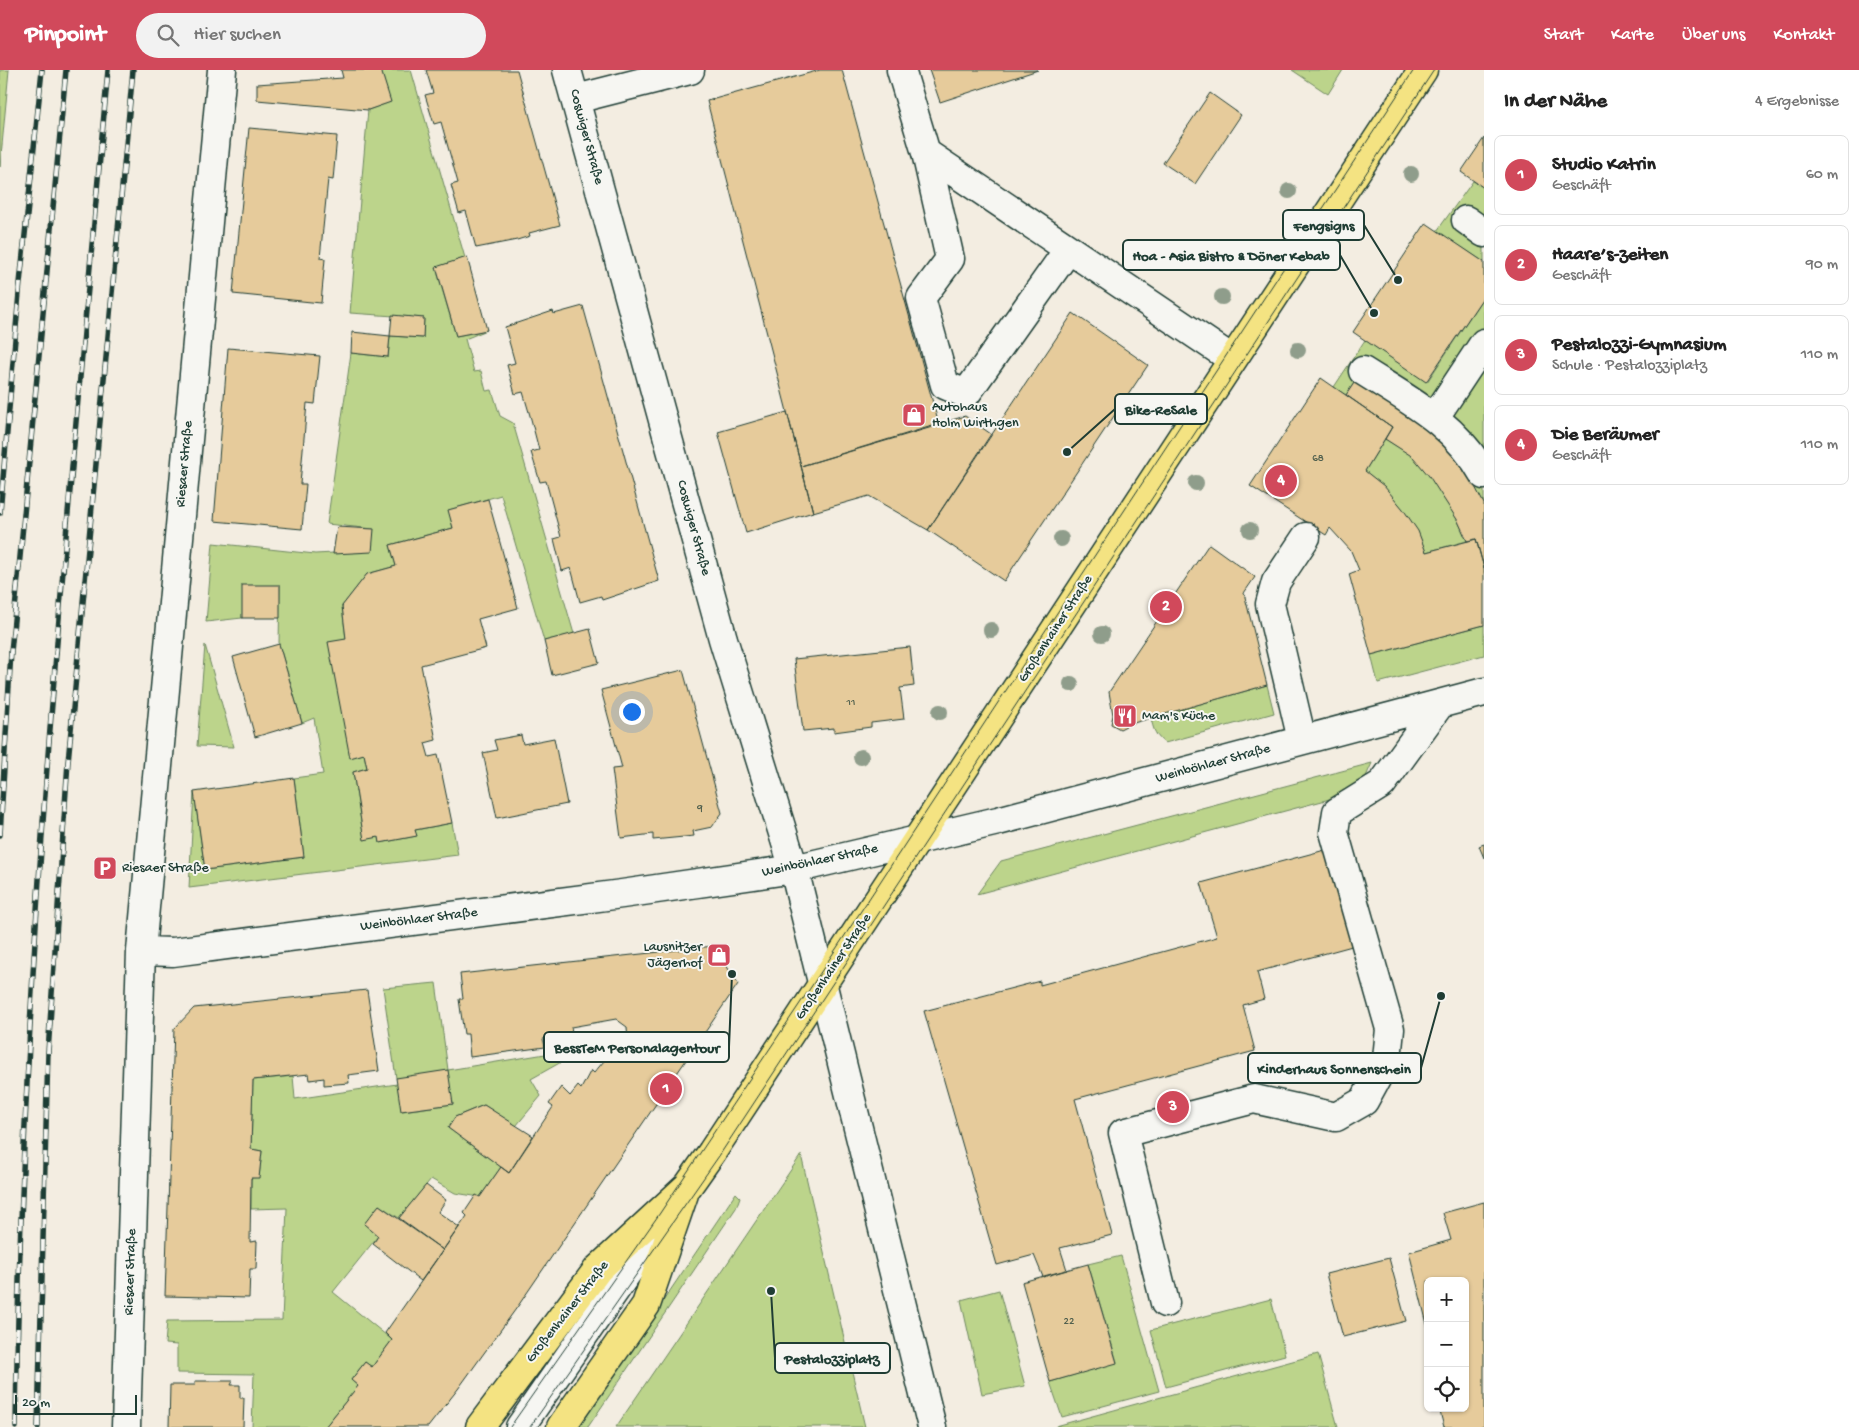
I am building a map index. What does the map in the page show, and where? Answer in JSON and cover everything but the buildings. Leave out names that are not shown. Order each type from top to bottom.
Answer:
[{"type":"main road","name":"Großenhainer Straße","points":[[480,1427],[598,1269],[688,1186],[919,839],[1423,70]]},
{"type":"main road","name":"Großenhainer Straße","points":[[561,1427],[646,1305],[688,1186]]},
{"type":"street","name":"Riesaer Straße","points":[[126,1427],[141,951],[222,70]]},
{"type":"street","name":"Coswiger Straße","points":[[567,70],[723,639],[794,869],[932,1427]]},
{"type":"street","points":[[576,99],[690,70]]},
{"type":"street","points":[[901,70],[926,152],[950,259],[921,298],[946,386],[966,394],[1068,250]]},
{"type":"street","points":[[926,152],[1068,250],[1232,359]]},
{"type":"street","points":[[1435,417],[1484,343]]},
{"type":"street","points":[[1362,371],[1435,417],[1460,440],[1484,475]]},
{"type":"street","points":[[1302,740],[1270,604],[1276,582],[1306,537]]},
{"type":"street","name":"Weinböhlaer Straße","points":[[141,951],[173,952],[622,894],[794,869],[998,821],[1484,692]]},
{"type":"street","points":[[1166,1303],[1123,1133],[1254,1099],[1336,1117],[1364,1101],[1387,1059],[1390,1029],[1334,832],[1337,812],[1382,784],[1440,704]]},
{"type":"street","name":"Großenhainer Straße","points":[[520,1427],[688,1186]]},
{"type":"green space","points":[[0,70],[9,70],[0,167]]},
{"type":"green space","points":[[381,70],[411,70],[465,258],[436,268],[456,336],[487,330],[465,339],[474,372],[481,371],[486,391],[492,390],[500,416],[513,423],[574,634],[544,641],[501,495],[449,510],[453,528],[390,545],[396,566],[367,574],[342,606],[346,639],[351,757],[364,754],[367,768],[353,772],[364,839],[379,837],[380,843],[416,836],[415,830],[452,823],[458,855],[189,888],[194,792],[205,870],[304,857],[294,778],[323,774],[314,718],[302,723],[279,644],[280,585],[242,618],[206,622],[213,543],[315,554],[372,551],[373,529],[327,524],[351,353],[388,357],[390,336],[423,338],[424,318],[350,313],[368,110],[390,102]]},
{"type":"green space","points":[[1292,70],[1343,70],[1328,94]]},
{"type":"green space","points":[[1473,181],[1484,188],[1484,262],[1437,231]]},
{"type":"green space","points":[[1484,296],[1484,504],[1458,463],[1429,432],[1413,419],[1356,380],[1346,395],[1334,387],[1365,340],[1427,382]]},
{"type":"green space","points":[[1385,439],[1411,455],[1422,467],[1438,487],[1451,508],[1467,541],[1426,552],[1415,529],[1401,507],[1385,488],[1365,471]]},
{"type":"green space","points":[[1484,625],[1484,655],[1378,683],[1371,655]]},
{"type":"green space","points":[[205,645],[234,747],[197,746]]},
{"type":"green space","points":[[1267,685],[1274,713],[1165,743],[1159,738],[1154,729],[1151,718]]},
{"type":"green space","points":[[1372,763],[1364,781],[1337,797],[977,894],[1001,861]]},
{"type":"green space","points":[[436,983],[448,1070],[588,1047],[531,1079],[541,1096],[516,1126],[484,1105],[455,1117],[448,1128],[501,1167],[480,1197],[455,1193],[431,1179],[399,1218],[379,1205],[364,1224],[378,1236],[333,1292],[392,1340],[372,1367],[365,1362],[351,1380],[358,1386],[325,1427],[252,1427],[254,1374],[177,1373],[177,1345],[165,1344],[167,1321],[282,1320],[287,1208],[251,1209],[251,1178],[259,1177],[262,1151],[251,1149],[253,1080],[293,1076],[295,1099],[397,1084],[402,1111],[453,1104],[396,1078],[383,988]]},
{"type":"green space","points":[[801,1155],[865,1427],[616,1427]]},
{"type":"green space","points":[[736,1193],[740,1197],[736,1208],[588,1427],[578,1427]]},
{"type":"green space","points":[[1121,1256],[1159,1391],[1062,1417],[1050,1382],[1117,1362],[1088,1264]]},
{"type":"green space","points":[[999,1290],[1025,1386],[982,1394],[961,1300]]},
{"type":"green space","points":[[1271,1299],[1285,1355],[1166,1387],[1151,1330]]},
{"type":"green space","points":[[1318,1354],[1338,1427],[1056,1427],[1056,1426]]},
{"type":"tram line","points":[[510,1427],[660,1213],[811,987],[1414,70]]},
{"type":"tram line","points":[[530,1427],[719,1156],[1434,70]]},
{"type":"railway","points":[[0,513],[19,293],[42,70]]},
{"type":"railway","points":[[0,835],[11,652],[66,70]]},
{"type":"railway","points":[[16,1427],[20,1257],[36,917],[62,578],[108,70]]},
{"type":"railway","points":[[38,1427],[48,1052],[68,762],[133,70]]},
{"type":"place","name":"Fengsigns","points":[[1398,280]]},
{"type":"place","name":"Hoa - Asia Bistro & Döner Kebab","points":[[1374,313]]},
{"type":"place","name":"Autohaus Holm Wirthgen","points":[[914,415]]},
{"type":"place","name":"Bike-ReSale","points":[[1067,452]]},
{"type":"place","name":"Die Beräumer","points":[[1281,481]]},
{"type":"place","name":"Haare’s-zeiten","points":[[1166,607]]},
{"type":"place","name":"Mam's Küche","points":[[1125,716]]},
{"type":"place","name":"Riesaer Straße","points":[[105,868]]},
{"type":"place","name":"Lausnitzer Jägerhof","points":[[719,955]]},
{"type":"place","name":"BessTeM Personalagentour","points":[[732,974]]},
{"type":"place","name":"Kinderhaus Sonnenschein","points":[[1441,996]]},
{"type":"place","name":"Studio Katrin","points":[[666,1089]]},
{"type":"place","name":"Pestalozzi-Gymnasium","points":[[1173,1107]]},
{"type":"place","name":"Pestalozziplatz","points":[[771,1291]]}]
